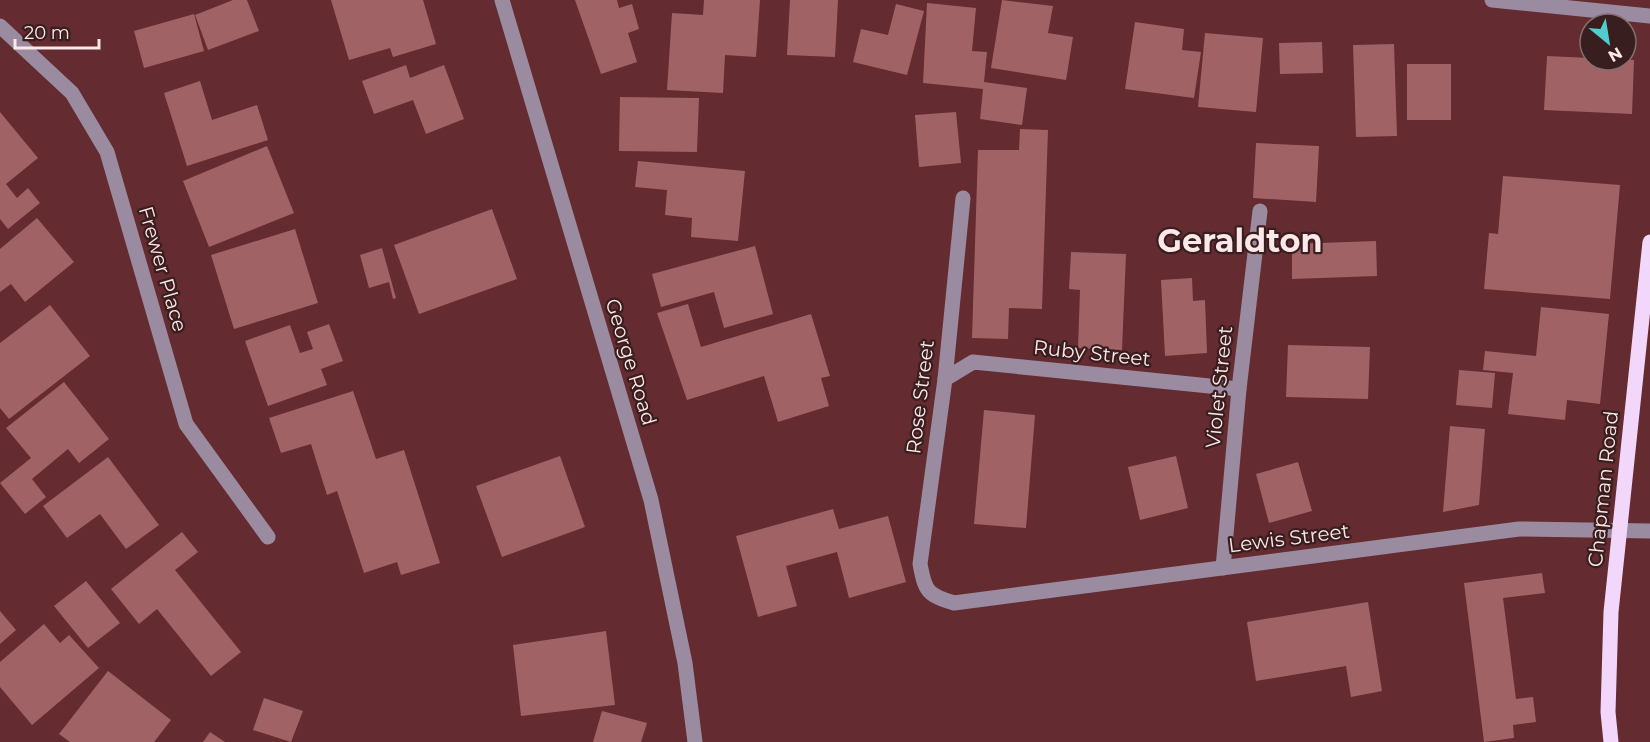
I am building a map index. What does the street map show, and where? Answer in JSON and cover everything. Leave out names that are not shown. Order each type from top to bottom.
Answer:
[{"type":"main road","name":"Chapman Road","points":[[1611,742],[1608,712],[1611,612],[1650,242]]},
{"type":"street","name":"George Road","points":[[502,0],[651,500],[685,663],[695,742]]},
{"type":"street","points":[[1492,0],[1650,16]]},
{"type":"street","name":"Frewer Place","points":[[0,26],[72,93],[106,152],[186,424],[268,537]]},
{"type":"street","name":"Rose Street","points":[[934,597],[924,585],[920,564],[945,379],[963,198]]},
{"type":"street","name":"Violet Street","points":[[1223,568],[1239,389],[1260,211]]},
{"type":"street","name":"Ruby Street","points":[[945,379],[973,362],[1239,389]]},
{"type":"street","name":"Lewis Street","points":[[934,597],[954,603],[1519,529],[1650,531]]},
{"type":"building","points":[[233,0],[247,0],[259,31],[208,50],[195,15]]},
{"type":"building","points":[[331,0],[423,0],[436,44],[393,57],[390,48],[349,60]]},
{"type":"building","points":[[575,0],[617,0],[619,8],[632,4],[639,29],[628,33],[637,62],[601,74]]},
{"type":"building","points":[[704,0],[760,0],[756,57],[725,55],[723,93],[667,90],[672,13],[703,15]]},
{"type":"building","points":[[790,0],[838,0],[835,57],[787,55]]},
{"type":"building","points":[[1002,0],[1053,6],[1048,33],[1073,37],[1066,80],[991,68]]},
{"type":"building","points":[[927,3],[976,8],[972,51],[987,52],[984,82],[1027,88],[1022,125],[980,119],[983,89],[923,83]]},
{"type":"building","points":[[896,4],[924,11],[907,75],[853,62],[861,29],[888,35]]},
{"type":"building","points":[[194,14],[204,51],[144,68],[134,31]]},
{"type":"building","points":[[1135,22],[1184,29],[1182,50],[1201,52],[1194,98],[1125,89]]},
{"type":"building","points":[[1205,33],[1263,38],[1256,112],[1198,107]]},
{"type":"building","points":[[1322,42],[1323,73],[1280,74],[1279,43]]},
{"type":"building","points":[[1394,44],[1397,136],[1356,137],[1353,45]]},
{"type":"building","points":[[1547,56],[1578,57],[1578,72],[1634,72],[1632,114],[1544,110]]},
{"type":"building","points":[[1407,64],[1451,64],[1451,120],[1407,120]]},
{"type":"building","points":[[406,65],[410,78],[444,65],[464,119],[426,134],[413,100],[374,114],[362,81]]},
{"type":"building","points":[[200,81],[212,120],[257,105],[268,140],[187,166],[164,93]]},
{"type":"building","points":[[620,97],[699,98],[697,152],[619,151]]},
{"type":"building","points":[[0,112],[38,158],[6,184],[17,198],[28,188],[40,203],[8,229],[0,219]]},
{"type":"building","points":[[956,112],[961,163],[919,167],[915,115]]},
{"type":"building","points":[[1020,129],[1048,130],[1042,309],[1009,308],[1008,339],[972,338],[978,150],[1019,150]]},
{"type":"building","points":[[1256,143],[1319,146],[1316,202],[1253,198]]},
{"type":"building","points":[[267,146],[294,213],[209,247],[183,181]]},
{"type":"building","points":[[638,161],[745,171],[738,241],[691,237],[692,218],[665,215],[667,190],[635,187]]},
{"type":"building","points":[[1503,176],[1620,185],[1610,299],[1484,289],[1489,233],[1498,234]]},
{"type":"building","points":[[492,209],[517,279],[419,314],[394,245]]},
{"type":"building","points":[[37,218],[74,262],[25,302],[11,284],[0,292],[0,249]]},
{"type":"building","points":[[295,229],[318,303],[234,329],[211,255]]},
{"type":"building","points":[[1376,241],[1377,276],[1292,279],[1292,244]]},
{"type":"building","points":[[755,246],[773,314],[724,328],[714,292],[661,307],[652,274]]},
{"type":"building","points":[[382,248],[396,298],[393,299],[389,282],[369,288],[360,255]]},
{"type":"building","points":[[1071,252],[1126,254],[1122,350],[1078,348],[1080,290],[1069,289]]},
{"type":"building","points":[[1192,278],[1193,301],[1205,300],[1207,353],[1165,356],[1161,280]]},
{"type":"building","points":[[688,304],[701,347],[811,314],[830,376],[821,378],[829,406],[778,422],[764,376],[687,400],[657,313]]},
{"type":"building","points":[[50,305],[90,356],[9,419],[0,408],[0,343]]},
{"type":"building","points":[[1541,307],[1609,314],[1600,404],[1567,400],[1565,420],[1508,414],[1513,373],[1483,370],[1485,351],[1536,356]]},
{"type":"building","points":[[329,324],[343,361],[321,369],[327,385],[268,406],[245,341],[290,325],[300,353],[313,349],[307,332]]},
{"type":"building","points":[[1288,345],[1370,347],[1368,399],[1286,397]]},
{"type":"building","points":[[1459,370],[1495,373],[1492,408],[1456,405]]},
{"type":"building","points":[[64,382],[109,439],[79,463],[68,449],[32,479],[46,497],[25,514],[0,483],[31,458],[6,428]]},
{"type":"building","points":[[353,391],[376,459],[404,450],[440,563],[401,575],[397,562],[364,573],[337,491],[327,495],[311,444],[281,453],[269,418]]},
{"type":"building","points":[[984,410],[1035,415],[1026,528],[974,524]]},
{"type":"building","points":[[1450,426],[1485,429],[1479,505],[1443,512]]},
{"type":"building","points":[[560,456],[585,527],[502,557],[476,486]]},
{"type":"building","points":[[1176,456],[1188,508],[1140,520],[1128,467]]},
{"type":"building","points":[[108,457],[159,525],[126,549],[100,514],[67,538],[43,506]]},
{"type":"building","points":[[1298,462],[1312,511],[1269,523],[1256,474]]},
{"type":"building","points":[[833,509],[839,529],[888,516],[906,582],[849,598],[837,552],[786,566],[797,606],[758,617],[736,536]]},
{"type":"building","points":[[182,532],[198,552],[175,570],[241,652],[211,676],[157,609],[139,624],[111,589]]},
{"type":"building","points":[[1542,573],[1545,593],[1503,598],[1516,699],[1533,697],[1536,722],[1513,725],[1514,738],[1484,742],[1464,583]]},
{"type":"building","points":[[86,581],[120,623],[88,648],[54,606]]},
{"type":"building","points":[[1368,602],[1382,691],[1351,697],[1346,666],[1256,681],[1247,622]]},
{"type":"building","points":[[0,611],[16,630],[0,644]]},
{"type":"building","points":[[44,624],[60,643],[69,635],[99,668],[32,725],[0,687],[0,662]]},
{"type":"building","points":[[606,631],[615,705],[521,716],[513,645]]},
{"type":"building","points":[[108,671],[171,720],[154,742],[70,742],[59,734]]},
{"type":"building","points":[[264,698],[303,711],[291,742],[253,730]]},
{"type":"building","points":[[602,711],[647,723],[641,742],[593,742]]},
{"type":"building","points":[[210,732],[225,742],[203,742]]},
{"type":"district","name":"Geraldton","points":[[1240,240]]}]
